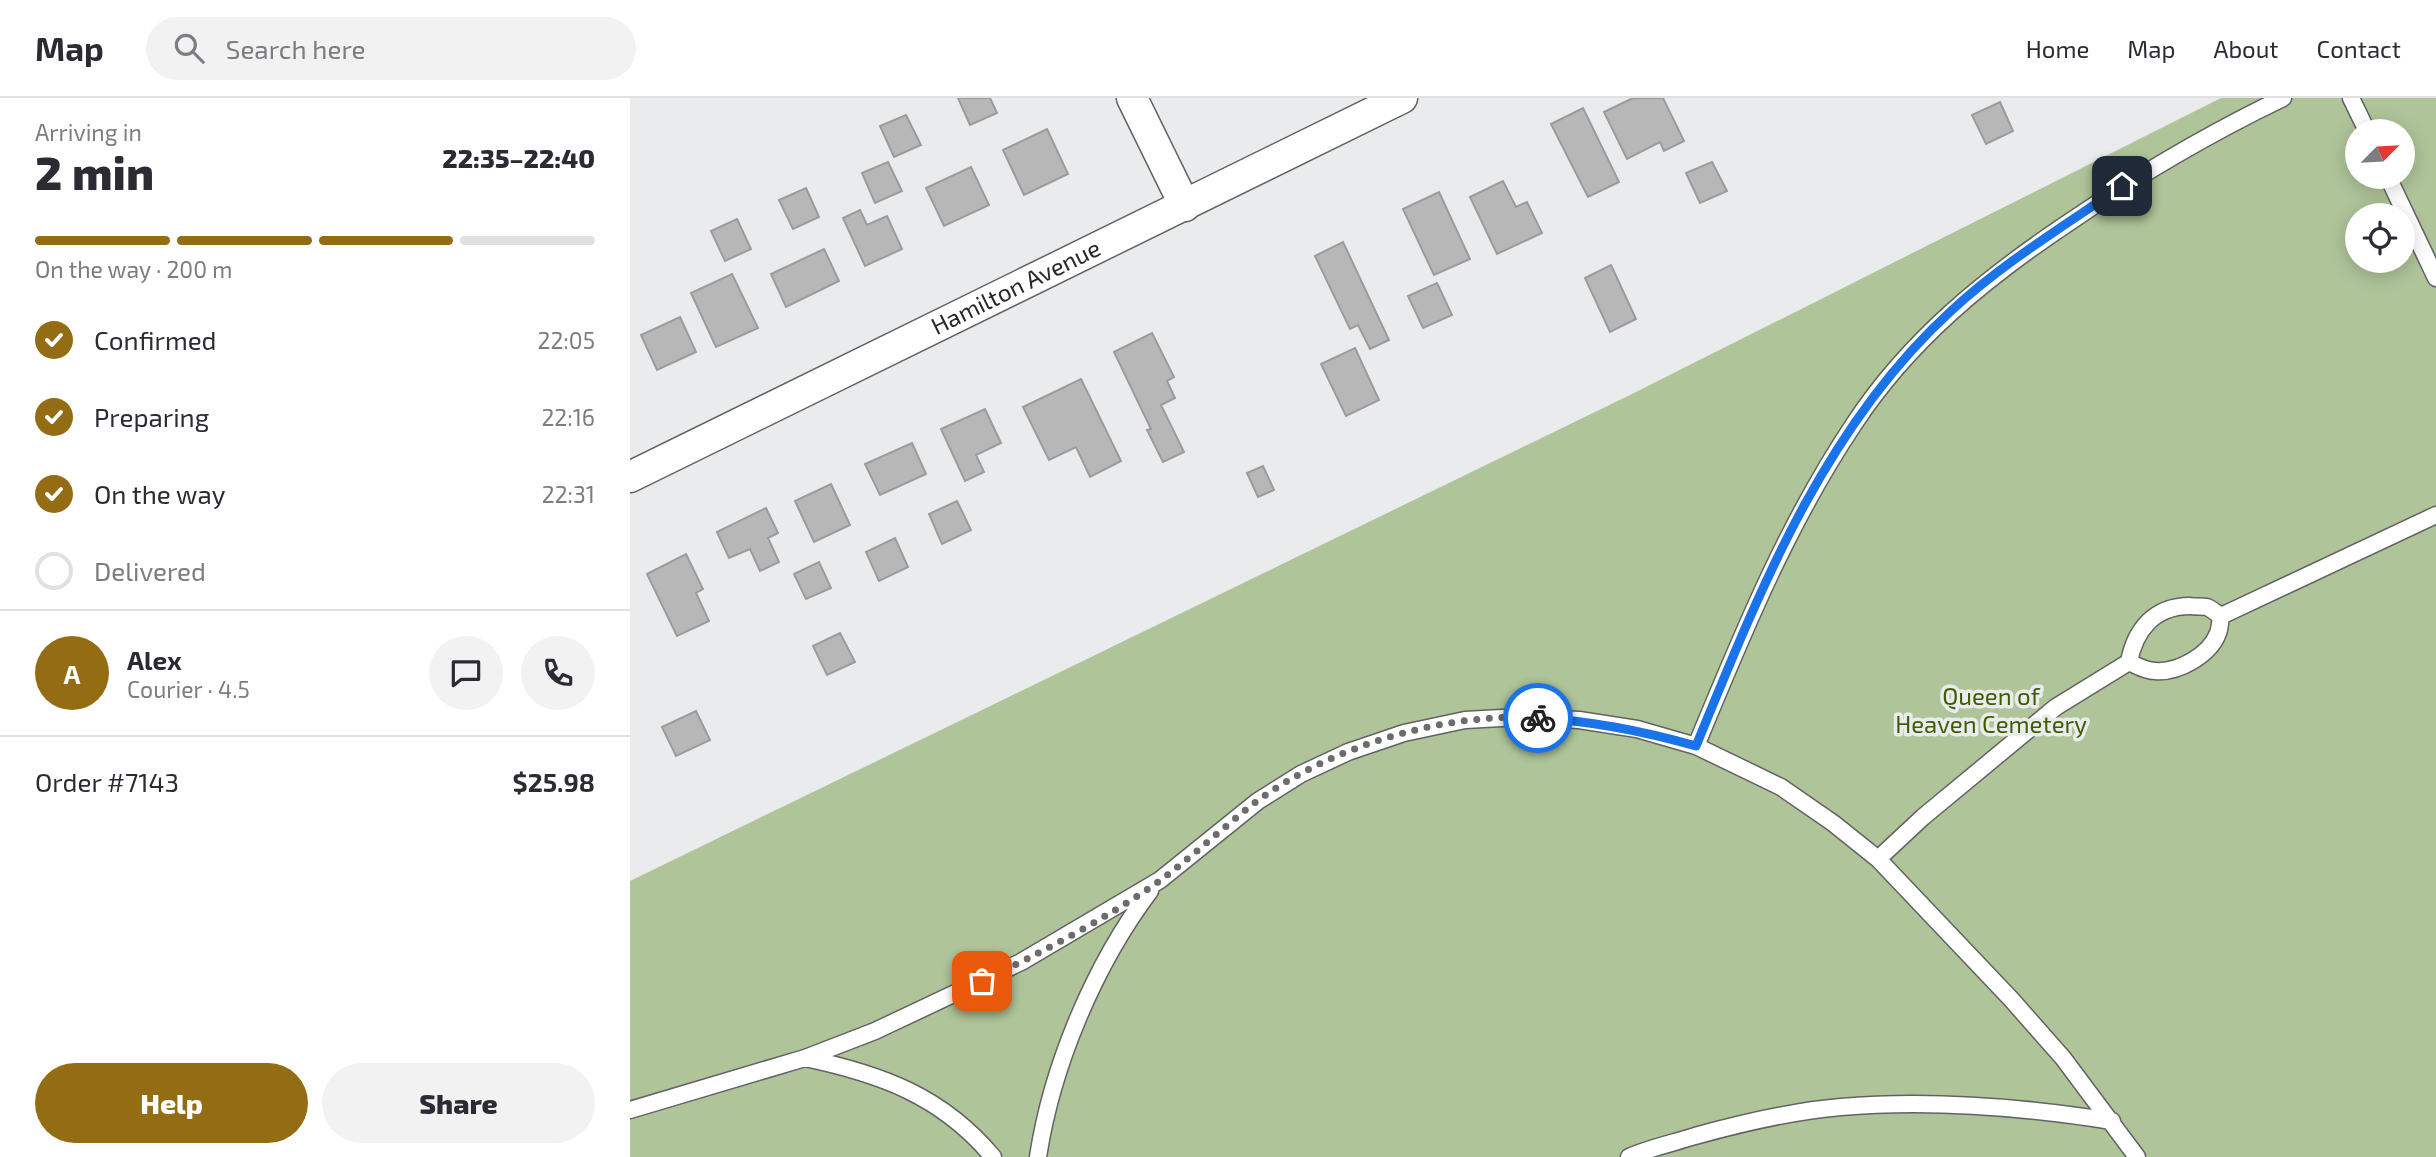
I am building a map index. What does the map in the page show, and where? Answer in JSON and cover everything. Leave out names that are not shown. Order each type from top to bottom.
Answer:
[{"type":"street","points":[[1132,98],[1185,205]]},
{"type":"street","name":"Hamilton Avenue","points":[[630,477],[1402,98]]},
{"type":"lane","points":[[1696,746],[1749,617],[1804,505],[1855,422],[1904,361],[1950,312],[2019,256],[2122,186],[2190,145],[2283,98]]},
{"type":"lane","points":[[2351,98],[2361,119]]},
{"type":"lane","points":[[2394,189],[2436,278]]},
{"type":"lane","points":[[2221,617],[2436,515]]},
{"type":"lane","points":[[1878,859],[1952,792],[2056,707],[2129,662],[2132,645],[2141,629],[2157,614],[2182,606],[2206,607],[2221,617]]},
{"type":"lane","points":[[2129,662],[2157,672],[2194,660],[2208,649],[2218,634],[2221,617]]},
{"type":"lane","points":[[630,1110],[805,1058],[875,1031],[1021,962],[1156,883],[1258,801],[1301,774],[1348,752],[1404,733],[1465,720],[1520,716],[1579,720],[1637,729],[1696,746],[1781,787],[1833,823],[1878,859],[2046,1038],[2137,1157]]},
{"type":"lane","points":[[1038,1157],[1058,1077],[1078,1020],[1104,964],[1130,918],[1156,883]]},
{"type":"lane","points":[[805,1058],[846,1066],[932,1101],[959,1122],[993,1157]]},
{"type":"lane","points":[[1629,1157],[1718,1130],[1841,1107],[1916,1104],[1983,1107],[2049,1111],[2112,1121]]},
{"type":"green space","name":"Queen of Heaven Cemetery","points":[[2221,98],[2436,98],[2436,1157],[630,1157],[630,881],[1632,394]]},
{"type":"building","points":[[958,98],[990,98],[997,113],[970,125]]},
{"type":"building","points":[[1633,98],[1663,98],[1684,141],[1664,151],[1660,142],[1627,159],[1604,112]]},
{"type":"building","points":[[2000,102],[2013,131],[1986,144],[1972,115]]},
{"type":"building","points":[[1583,108],[1619,182],[1588,197],[1551,124]]},
{"type":"building","points":[[906,115],[921,145],[894,157],[880,126]]},
{"type":"building","points":[[1047,129],[1068,174],[1024,195],[1003,150]]},
{"type":"building","points":[[888,162],[902,191],[875,203],[862,173]]},
{"type":"building","points":[[1712,162],[1727,191],[1700,203],[1686,173]]},
{"type":"building","points":[[971,167],[989,205],[944,226],[926,188]]},
{"type":"building","points":[[1503,181],[1516,207],[1527,202],[1542,233],[1497,254],[1470,197]]},
{"type":"building","points":[[806,188],[819,217],[793,229],[779,200]]},
{"type":"building","points":[[1439,192],[1470,259],[1434,275],[1403,209]]},
{"type":"building","points":[[860,210],[867,225],[887,216],[902,249],[865,266],[843,218]]},
{"type":"building","points":[[737,219],[751,249],[725,261],[711,231]]},
{"type":"building","points":[[1343,242],[1389,340],[1370,349],[1358,325],[1350,329],[1315,256]]},
{"type":"building","points":[[824,249],[839,281],[786,307],[771,274]]},
{"type":"building","points":[[1611,265],[1636,319],[1610,332],[1585,278]]},
{"type":"building","points":[[732,274],[758,328],[716,347],[691,293]]},
{"type":"building","points":[[1437,283],[1452,315],[1423,328],[1408,296]]},
{"type":"building","points":[[680,317],[696,352],[657,370],[641,335]]},
{"type":"building","points":[[1152,333],[1174,377],[1167,381],[1175,398],[1161,405],[1184,452],[1163,462],[1147,430],[1151,429],[1114,352]]},
{"type":"building","points":[[1355,348],[1379,400],[1346,416],[1321,364]]},
{"type":"building","points":[[1081,379],[1121,461],[1090,477],[1076,447],[1049,460],[1023,407]]},
{"type":"building","points":[[985,409],[1001,443],[976,455],[984,472],[965,481],[941,429]]},
{"type":"building","points":[[912,443],[926,474],[880,495],[865,464]]},
{"type":"building","points":[[1263,466],[1274,490],[1258,497],[1247,473]]},
{"type":"building","points":[[831,484],[850,525],[814,542],[795,501]]},
{"type":"building","points":[[957,501],[971,530],[942,544],[929,514]]},
{"type":"building","points":[[766,508],[778,533],[768,538],[779,562],[760,571],[750,549],[729,558],[717,532]]},
{"type":"building","points":[[895,538],[908,567],[879,581],[866,552]]},
{"type":"building","points":[[686,554],[703,589],[696,593],[709,621],[677,636],[647,574]]},
{"type":"building","points":[[819,562],[831,588],[806,599],[794,574]]},
{"type":"building","points":[[840,633],[855,662],[827,675],[813,646]]},
{"type":"building","points":[[696,711],[710,740],[676,756],[662,727]]},
{"type":"way so far","points":[[982,981],[1099,918],[1160,880],[1258,801],[1301,774],[1348,752],[1404,733],[1465,720],[1520,716],[1538,718]]},
{"type":"route","points":[[1538,718],[1579,720],[1637,729],[1696,746],[1749,617],[1804,505],[1832,457],[1878,391],[1929,333],[1981,285],[2122,186]]}]
